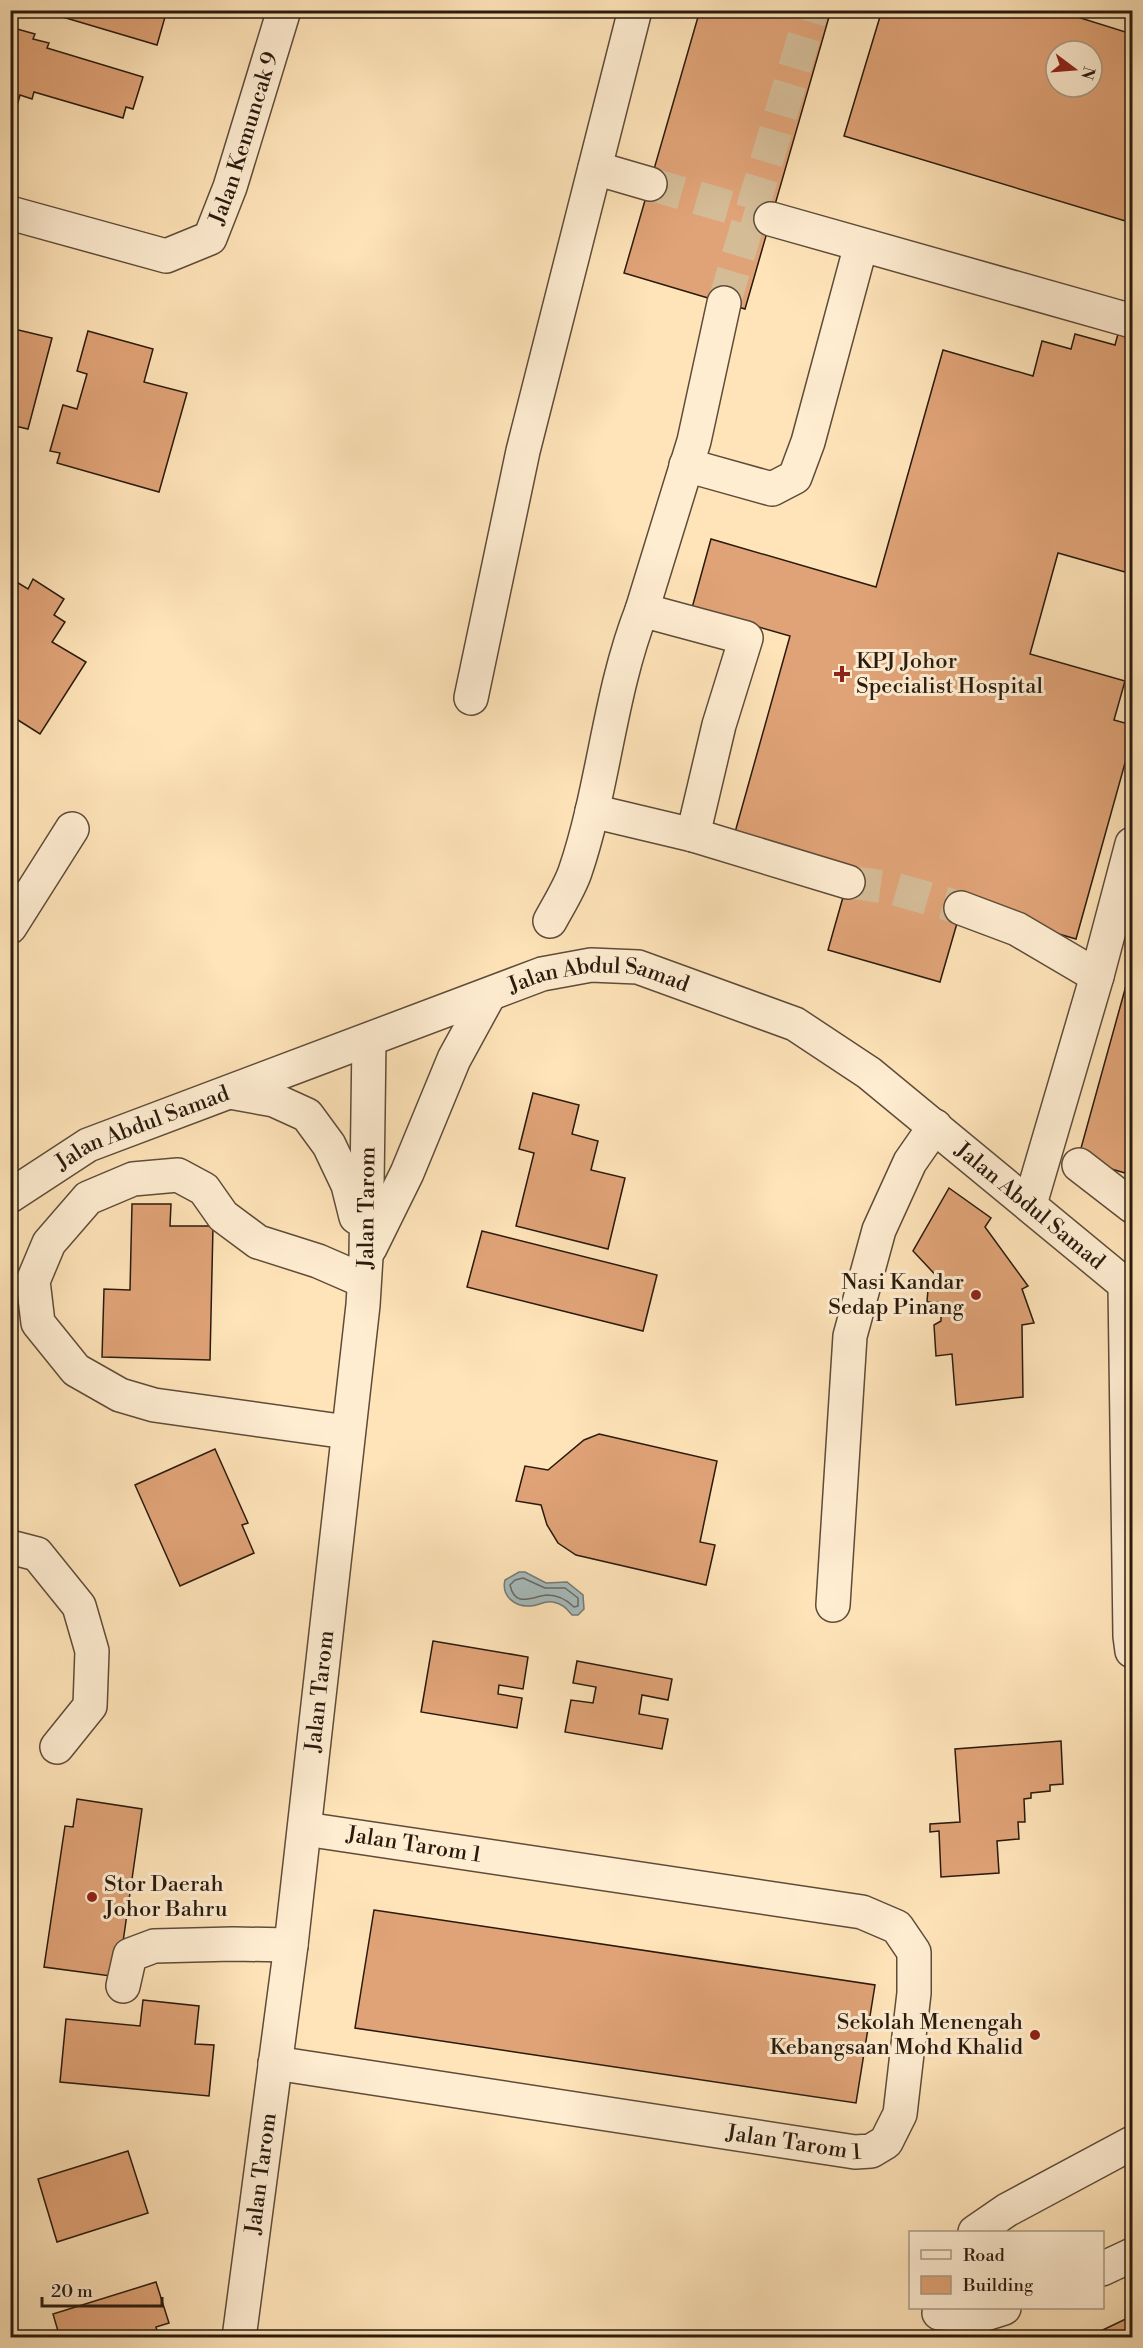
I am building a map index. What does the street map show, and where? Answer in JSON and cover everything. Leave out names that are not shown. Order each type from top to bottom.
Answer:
[{"type":"street","name":"Jalan Kemuncak 9","points":[[10,213],[166,256],[210,238],[230,187],[284,10]]},
{"type":"street","points":[[471,698],[523,451],[635,10]]},
{"type":"street","points":[[595,168],[650,184]]},
{"type":"street","points":[[771,219],[1132,321]]},
{"type":"street","points":[[686,465],[772,489],[795,477],[808,442],[861,245]]},
{"type":"street","points":[[550,921],[574,874],[592,811],[608,730],[634,629],[642,610],[694,441],[724,303]]},
{"type":"street","points":[[642,610],[746,638],[719,726],[693,835]]},
{"type":"street","points":[[542,974],[555,871],[581,775],[608,730]]},
{"type":"street","points":[[592,811],[693,835],[848,882]]},
{"type":"street","points":[[10,927],[72,829]]},
{"type":"street","points":[[1030,1204],[1097,976],[1132,844]]},
{"type":"street","points":[[961,908],[1017,929],[1097,976]]},
{"type":"street","name":"Jalan Abdul Samad","points":[[10,1196],[88,1145],[542,974],[591,965],[638,967],[795,1024],[869,1073],[1129,1288]]},
{"type":"street","points":[[365,1269],[454,1059],[489,994]]},
{"type":"street","name":"Jalan Tarom","points":[[239,2337],[305,1829],[365,1269],[369,1040]]},
{"type":"street","points":[[230,1092],[274,1100],[307,1115],[329,1144],[348,1185],[365,1269]]},
{"type":"street","points":[[833,1605],[850,1336],[879,1230],[910,1162],[935,1126]]},
{"type":"street","points":[[1079,1165],[1132,1206]]},
{"type":"street","points":[[347,1432],[154,1405],[120,1395],[76,1370],[38,1323],[33,1281],[49,1244],[88,1198],[133,1179],[178,1175],[204,1189],[223,1216],[258,1242],[318,1260],[365,1269]]},
{"type":"street","points":[[1129,1288],[1130,1636],[1132,1651]]},
{"type":"street","points":[[10,1547],[37,1554],[79,1606],[92,1651],[90,1706],[57,1747]]},
{"type":"street","name":"Jalan Tarom 1","points":[[275,2063],[855,2152],[871,2151],[886,2142],[900,2114],[914,1993],[914,1952],[897,1927],[862,1912],[305,1829]]},
{"type":"street","points":[[123,1986],[130,1955],[154,1946],[291,1945]]},
{"type":"street","points":[[976,2231],[1007,2210],[1132,2143]]},
{"type":"street","points":[[1104,2269],[1132,2255]]},
{"type":"street","points":[[938,2319],[982,2314],[998,2309]]},
{"type":"water","points":[[519,1572],[525,1572],[546,1583],[567,1582],[583,1595],[584,1609],[578,1615],[572,1615],[564,1607],[553,1602],[530,1606],[519,1605],[507,1596],[504,1586],[505,1580]]},
{"type":"building","points":[[39,10],[167,10],[157,45]]},
{"type":"building","points":[[700,10],[831,10],[745,309],[624,273]]},
{"type":"building","points":[[882,10],[1055,10],[1132,34],[1132,223],[844,136]]},
{"type":"building","points":[[10,27],[35,34],[33,39],[49,43],[47,48],[143,77],[133,109],[126,107],[123,118],[34,92],[32,99],[20,95],[15,113],[10,112]]},
{"type":"building","points":[[10,328],[52,338],[28,429],[15,426],[10,443]]},
{"type":"building","points":[[88,331],[153,349],[144,382],[187,393],[159,492],[57,463],[60,453],[50,451],[63,405],[77,409],[87,374],[77,371]]},
{"type":"building","points":[[1075,334],[1115,345],[1118,334],[1132,338],[1132,574],[1058,553],[1030,654],[1125,681],[1114,720],[1132,725],[1132,738],[1076,939],[962,906],[940,982],[828,950],[849,876],[732,843],[790,636],[692,608],[711,539],[876,587],[943,350],[1033,376],[1042,341],[1071,349]]},
{"type":"building","points":[[10,578],[28,589],[33,579],[64,599],[54,615],[65,622],[52,642],[86,662],[40,734],[10,715]]},
{"type":"building","points":[[1132,964],[1132,1147],[1125,1173],[1078,1159]]},
{"type":"building","points":[[533,1093],[579,1105],[572,1134],[598,1141],[591,1170],[625,1178],[608,1249],[516,1226],[534,1153],[519,1149]]},
{"type":"building","name":"Nasi Kandar Sedap Pinang","points":[[949,1188],[991,1218],[985,1227],[1028,1286],[1022,1289],[1034,1323],[1022,1325],[1023,1397],[956,1405],[952,1354],[936,1356],[934,1325],[941,1321],[941,1302],[927,1302],[928,1289],[944,1284],[913,1251]]},
{"type":"building","points":[[132,1204],[171,1204],[170,1226],[213,1226],[210,1360],[102,1357],[104,1289],[130,1290]]},
{"type":"building","points":[[482,1231],[657,1275],[643,1331],[467,1287]]},
{"type":"building","points":[[599,1434],[717,1461],[700,1542],[715,1545],[706,1585],[576,1555],[558,1543],[547,1525],[541,1505],[516,1501],[525,1466],[548,1470],[584,1440]]},
{"type":"building","points":[[215,1449],[248,1523],[242,1525],[254,1553],[180,1586],[135,1485]]},
{"type":"building","points":[[433,1641],[528,1657],[523,1689],[499,1685],[498,1694],[522,1698],[517,1728],[421,1712]]},
{"type":"building","points":[[577,1661],[672,1679],[668,1700],[642,1695],[639,1714],[668,1719],[662,1749],[565,1732],[571,1700],[593,1703],[596,1687],[573,1683]]},
{"type":"building","points":[[1061,1741],[1063,1784],[1050,1785],[1050,1791],[1031,1793],[1031,1798],[1024,1799],[1025,1822],[1018,1822],[1019,1839],[997,1841],[999,1873],[941,1877],[939,1831],[930,1832],[930,1824],[960,1822],[955,1749]]},
{"type":"building","name":"Stor Daerah Johor Bahru","points":[[77,1799],[142,1809],[118,1977],[44,1967],[65,1826],[73,1827]]},
{"type":"building","points":[[374,1910],[875,1985],[856,2103],[355,2028]]},
{"type":"building","points":[[143,2000],[199,2006],[195,2044],[214,2045],[209,2096],[60,2082],[66,2019],[140,2026]]},
{"type":"building","points":[[128,2151],[148,2213],[57,2242],[38,2179]]},
{"type":"building","points":[[156,2282],[169,2323],[156,2327],[159,2338],[60,2338],[53,2314]]},
{"type":"building","points":[[1132,2316],[1132,2338],[1086,2338]]},
{"type":"tunnel","points":[[724,303],[812,10]]},
{"type":"tunnel","points":[[650,184],[771,219]]},
{"type":"tunnel","points":[[848,882],[892,888],[961,908]]},
{"type":"place","name":"KPJ Johor Specialist Hospital","points":[[842,674]]},
{"type":"place","name":"Nasi Kandar Sedap Pinang","points":[[976,1295]]},
{"type":"place","name":"Stor Daerah Johor Bahru","points":[[92,1897]]},
{"type":"place","name":"Sekolah Menengah Kebangsaan Mohd Khalid","points":[[1035,2035]]}]
